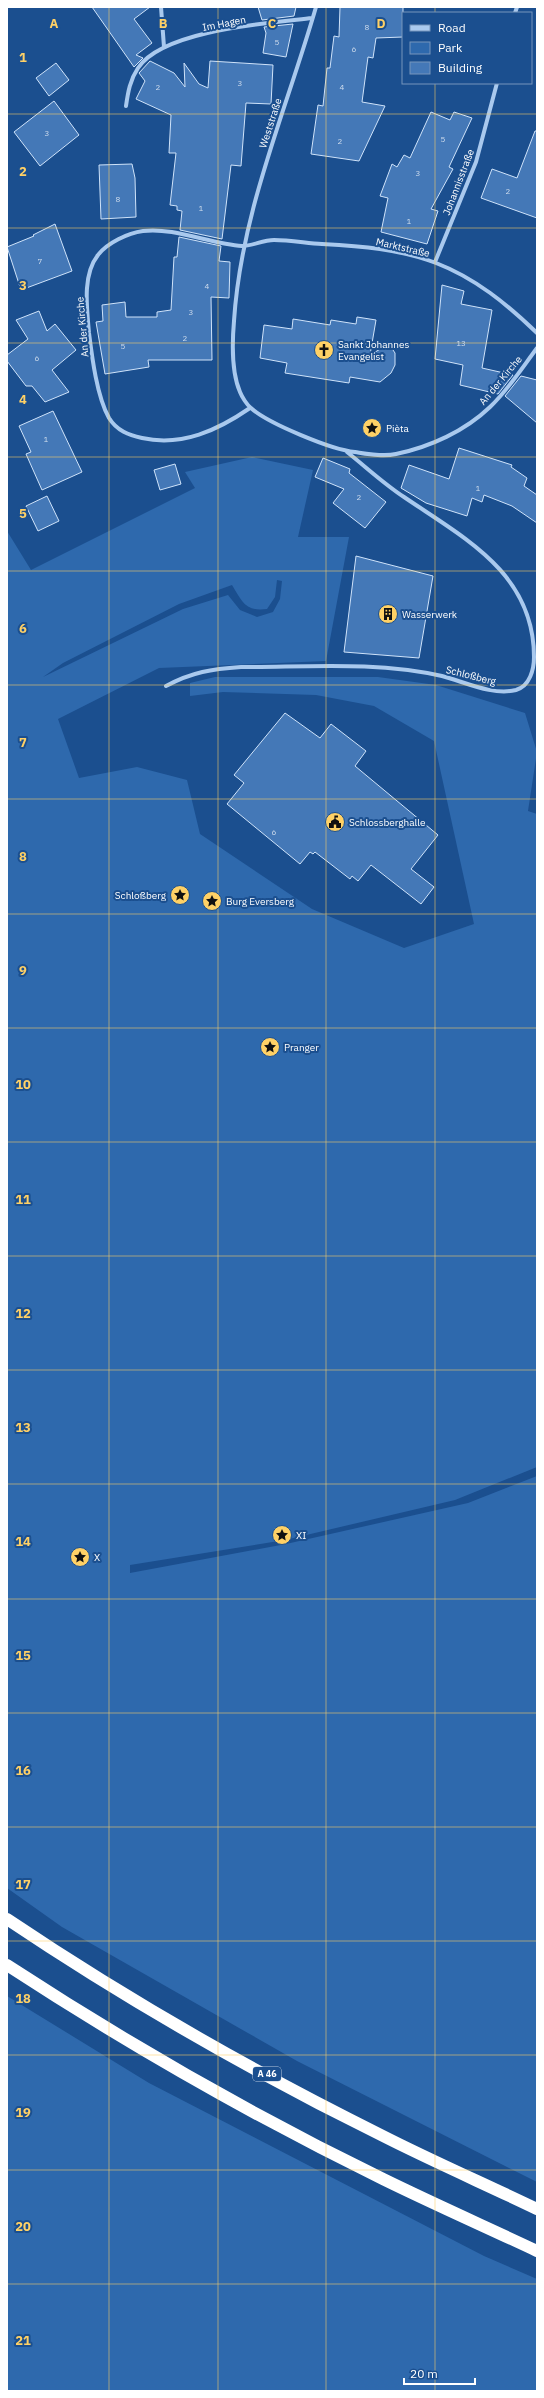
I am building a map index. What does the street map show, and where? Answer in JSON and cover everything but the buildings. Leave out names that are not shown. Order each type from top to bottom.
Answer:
[{"type":"highway","name":"A 46","points":[[7,1919],[51,1949],[213,2046],[380,2135],[537,2209]]},
{"type":"highway","points":[[7,1965],[60,2000],[219,2093],[383,2179],[537,2251]]},
{"type":"street","points":[[161,7],[164,47]]},
{"type":"street","name":"Weststraße","points":[[244,246],[264,168],[316,7]]},
{"type":"street","name":"Im Hagen","points":[[126,106],[132,80],[138,67],[164,47],[219,31],[312,18]]},
{"type":"street","name":"Johannisstraße","points":[[436,262],[476,162],[497,84]]},
{"type":"street","name":"An der Kirche","points":[[244,246],[158,232],[143,231],[118,239],[98,254],[92,266],[87,291],[88,318],[95,374],[109,418],[120,431],[130,436],[173,441],[212,430],[227,423],[250,408],[299,434],[346,451],[384,455],[396,454],[434,442],[459,430],[491,406],[537,348]]},
{"type":"street","name":"Marktstraße","points":[[244,246],[274,240],[357,246],[396,252],[436,262],[485,288],[537,333]]},
{"type":"street","points":[[244,246],[236,290],[233,352],[240,393],[250,408]]},
{"type":"street","name":"Schloßberg","points":[[166,686],[188,675],[216,669],[241,667],[391,668],[440,676],[487,689],[506,691],[518,689],[527,682],[534,666],[531,628],[510,580],[479,547],[403,496],[346,451]]},
{"type":"green space","points":[[252,457],[313,470],[298,537],[349,537],[326,661],[159,668],[58,719],[79,778],[137,767],[187,780],[200,834],[312,909],[404,948],[474,924],[434,741],[374,706],[316,695],[223,692],[190,696],[190,683],[215,677],[378,677],[436,685],[525,713],[537,752],[528,811],[537,814],[537,1467],[455,1500],[285,1540],[130,1565],[130,1573],[286,1544],[468,1503],[537,1476],[537,2182],[297,2061],[62,1927],[7,1888],[7,531],[31,570],[195,488],[185,472]],"holes":[[[277,580],[282,581],[280,599],[273,612],[257,617],[240,610],[228,595],[183,609],[43,677],[63,663],[179,604],[232,585],[245,604],[249,607],[254,609],[267,609],[275,597]]]},
{"type":"green space","points":[[7,1996],[149,2083],[484,2256],[537,2279],[537,2391],[7,2391]]},
{"type":"place","name":"Sankt Johannes Evangelist","points":[[324,350]]},
{"type":"place","name":"Pièta","points":[[372,428]]},
{"type":"place","name":"Wasserwerk","points":[[388,614]]},
{"type":"place","name":"Schlossberghalle","points":[[335,822]]},
{"type":"place","name":"Schloßberg","points":[[180,895]]},
{"type":"place","name":"Burg Eversberg","points":[[212,901]]},
{"type":"place","name":"Pranger","points":[[270,1047]]},
{"type":"place","name":"XI","points":[[282,1535]]},
{"type":"place","name":"X","points":[[80,1557]]}]
